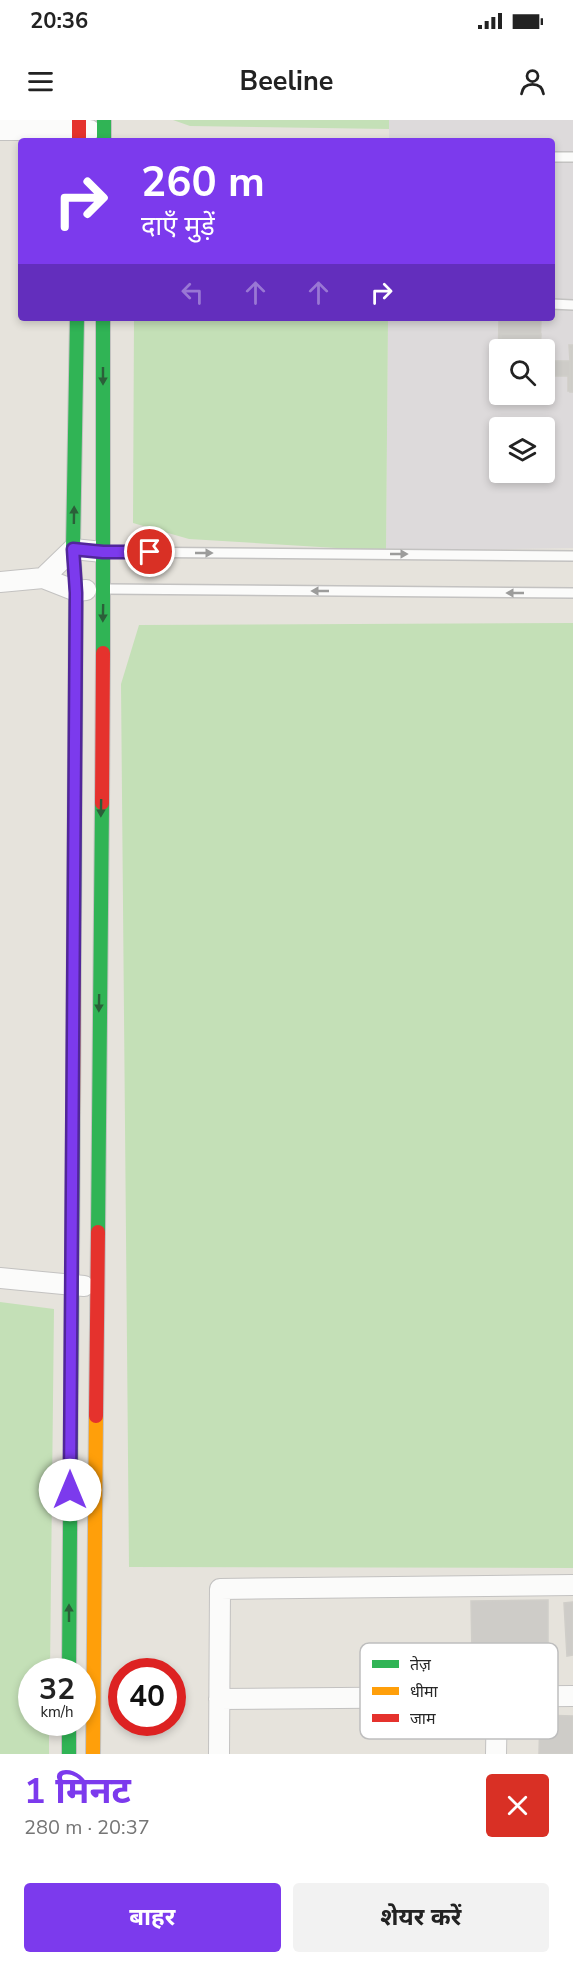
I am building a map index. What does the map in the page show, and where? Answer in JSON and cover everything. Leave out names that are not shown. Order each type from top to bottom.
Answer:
[{"type":"street","points":[[0,130],[104,130]]},
{"type":"street","points":[[69,1658],[76,591],[73,549],[77,321]]},
{"type":"street","points":[[93,1754],[104,589],[103,321]]},
{"type":"street","points":[[43,578],[73,549],[103,552]]},
{"type":"street","points":[[0,582],[43,578],[76,591],[104,589]]},
{"type":"street","points":[[0,1278],[97,1287]]},
{"type":"street","points":[[219,1754],[220,1589],[573,1585]]},
{"type":"street","points":[[219,1699],[360,1697]]},
{"type":"street","points":[[69,1736],[69,1754]]},
{"type":"street","points":[[496,1739],[496,1754]]},
{"type":"lane","points":[[555,157],[573,157]]},
{"type":"lane","points":[[555,304],[573,305]]},
{"type":"lane","points":[[103,552],[573,556]]},
{"type":"lane","points":[[104,589],[573,593]]},
{"type":"shaded area","points":[[389,120],[573,120],[573,548],[386,551],[388,321],[555,321],[555,138],[389,138]]},
{"type":"green space","points":[[173,120],[389,120],[389,129],[190,126]]},
{"type":"green space","points":[[134,321],[388,321],[386,551],[189,539],[133,523]]},
{"type":"green space","points":[[573,623],[573,1568],[129,1567],[121,684],[139,625]]},
{"type":"green space","points":[[0,1302],[54,1309],[50,1658],[18,1658],[18,1736],[49,1736],[49,1754],[0,1754]]},
{"type":"building","points":[[499,321],[541,321],[540,339],[499,339]]},
{"type":"building","points":[[501,334],[541,334],[541,339],[501,339]]},
{"type":"building","points":[[569,345],[573,345],[573,391],[568,391],[568,376],[555,376],[555,361],[570,361]]},
{"type":"building","points":[[570,349],[573,349],[573,392],[570,392]]},
{"type":"building","points":[[548,1600],[548,1643],[472,1643],[471,1601]]},
{"type":"building","points":[[573,1602],[573,1655],[567,1656],[564,1603]]},
{"type":"building","points":[[558,1716],[573,1716],[573,1754],[539,1754],[539,1739],[558,1739]]},
{"type":"traffic: fast","points":[[104,120],[104,138]]},
{"type":"traffic: fast","points":[[74,925],[76,591],[73,549],[77,321]]},
{"type":"traffic: fast","points":[[103,321],[103,653]]},
{"type":"traffic: fast","points":[[98,1232],[102,803]]},
{"type":"traffic: fast","points":[[69,1658],[73,1121]]},
{"type":"traffic: fast","points":[[69,1736],[69,1754]]},
{"type":"traffic: slow","points":[[73,1121],[74,925]]},
{"type":"traffic: slow","points":[[93,1754],[96,1416]]},
{"type":"traffic: jam","points":[[79,120],[79,138]]},
{"type":"traffic: jam","points":[[102,803],[103,653]]},
{"type":"traffic: jam","points":[[96,1416],[98,1232]]},
{"type":"route","points":[[70,1490],[76,593],[73,549],[103,552],[150,552]]}]
